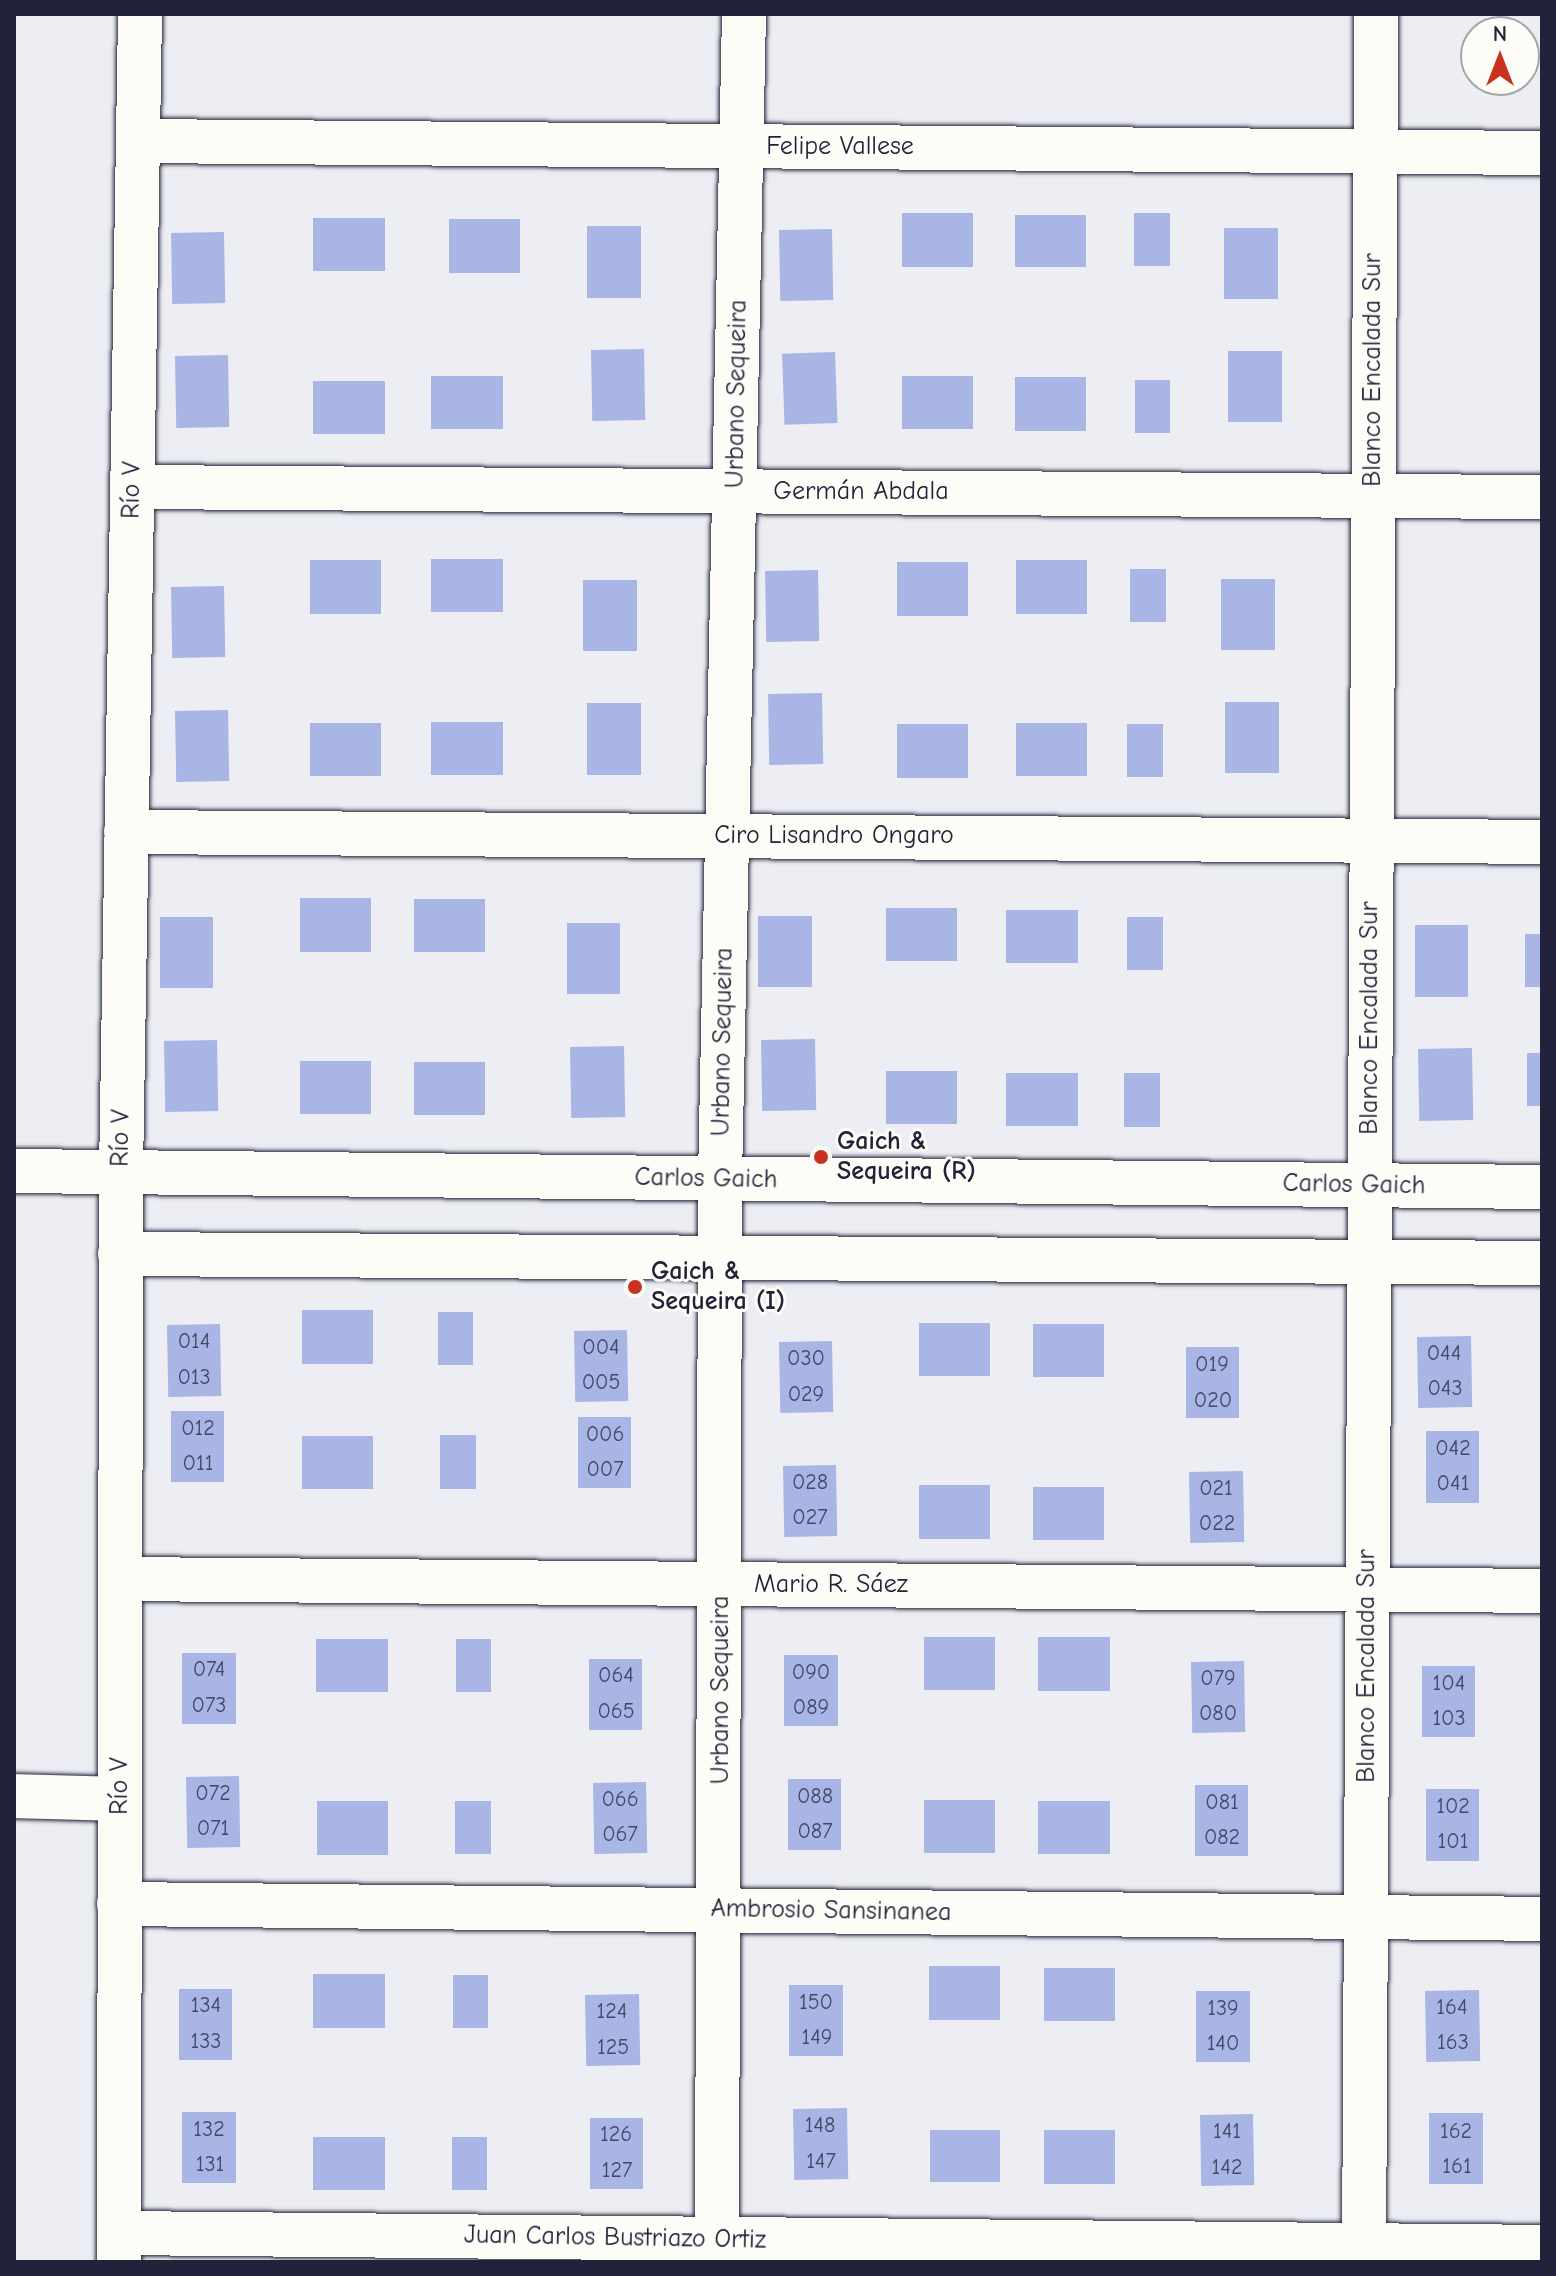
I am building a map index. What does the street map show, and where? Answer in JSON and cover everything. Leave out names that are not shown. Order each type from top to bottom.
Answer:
[{"type":"street","name":"Río V","points":[[119,2248],[120,1254],[140,14]]},
{"type":"street","name":"Urbano Sequeira","points":[[717,2251],[724,1258],[720,1179],[744,14]]},
{"type":"street","name":"Blanco Encalada Sur","points":[[1364,2254],[1376,14]]},
{"type":"street","name":"Felipe Vallese","points":[[138,141],[1542,153]]},
{"type":"street","name":"Germán Abdala","points":[[132,487],[1542,497]]},
{"type":"street","name":"Ciro Lisandro Ongaro","points":[[126,832],[1542,842]]},
{"type":"street","name":"Carlos Gaich","points":[[14,1171],[1542,1187]]},
{"type":"street","points":[[120,1254],[1542,1263]]},
{"type":"street","name":"Mario R. Sáez","points":[[120,1579],[1542,1591]]},
{"type":"street","points":[[14,1796],[119,1799]]},
{"type":"street","name":"Ambrosio Sansinanea","points":[[119,1904],[1542,1919]]},
{"type":"street","name":"Juan Carlos Bustriazo Ortiz","points":[[119,2248],[1364,2254],[1542,2247]]},
{"type":"building","points":[[902,213],[973,213],[973,267],[902,267]]},
{"type":"building","points":[[1134,213],[1170,213],[1170,266],[1134,266]]},
{"type":"building","points":[[1015,215],[1086,215],[1086,267],[1015,267]]},
{"type":"building","points":[[313,218],[385,218],[385,271],[313,271]]},
{"type":"building","points":[[449,219],[520,219],[520,273],[449,273]]},
{"type":"building","points":[[587,226],[641,226],[641,298],[587,298]]},
{"type":"building","points":[[1224,228],[1278,228],[1278,299],[1224,299]]},
{"type":"building","points":[[832,229],[833,300],[780,301],[779,230]]},
{"type":"building","points":[[224,232],[225,303],[172,304],[171,233]]},
{"type":"building","points":[[644,349],[645,420],[592,421],[591,350]]},
{"type":"building","points":[[1228,351],[1282,351],[1282,422],[1228,422]]},
{"type":"building","points":[[835,352],[837,423],[785,425],[782,354]]},
{"type":"building","points":[[228,355],[229,427],[176,428],[175,356]]},
{"type":"building","points":[[431,376],[503,376],[503,429],[431,429]]},
{"type":"building","points":[[902,376],[973,376],[973,429],[902,429]]},
{"type":"building","points":[[1015,377],[1086,377],[1086,431],[1015,431]]},
{"type":"building","points":[[1135,380],[1170,380],[1170,433],[1135,433]]},
{"type":"building","points":[[313,381],[385,381],[385,434],[313,434]]},
{"type":"building","points":[[431,559],[503,559],[503,612],[431,612]]},
{"type":"building","points":[[310,560],[381,560],[381,614],[310,614]]},
{"type":"building","points":[[1016,560],[1087,560],[1087,614],[1016,614]]},
{"type":"building","points":[[897,562],[968,562],[968,616],[897,616]]},
{"type":"building","points":[[1130,569],[1166,569],[1166,622],[1130,622]]},
{"type":"building","points":[[818,570],[819,641],[766,642],[765,571]]},
{"type":"building","points":[[1221,579],[1275,579],[1275,650],[1221,650]]},
{"type":"building","points":[[583,580],[637,580],[637,651],[583,651]]},
{"type":"building","points":[[224,586],[225,657],[172,658],[171,587]]},
{"type":"building","points":[[822,693],[823,764],[769,765],[768,694]]},
{"type":"building","points":[[1225,702],[1279,702],[1279,773],[1225,773]]},
{"type":"building","points":[[587,703],[641,703],[641,775],[587,775]]},
{"type":"building","points":[[228,710],[229,781],[176,782],[175,711]]},
{"type":"building","points":[[431,722],[503,722],[503,775],[431,775]]},
{"type":"building","points":[[310,723],[381,723],[381,776],[310,776]]},
{"type":"building","points":[[1016,723],[1087,723],[1087,776],[1016,776]]},
{"type":"building","points":[[897,724],[968,724],[968,778],[897,778]]},
{"type":"building","points":[[1127,724],[1163,724],[1163,777],[1127,777]]},
{"type":"building","points":[[300,898],[371,898],[371,952],[300,952]]},
{"type":"building","points":[[414,899],[485,899],[485,952],[414,952]]},
{"type":"building","points":[[886,908],[957,908],[957,961],[886,961]]},
{"type":"building","points":[[1006,910],[1078,910],[1078,963],[1006,963]]},
{"type":"building","points":[[758,916],[812,916],[812,987],[758,987]]},
{"type":"building","points":[[160,917],[213,917],[213,988],[160,988]]},
{"type":"building","points":[[1127,917],[1163,917],[1163,970],[1127,970]]},
{"type":"building","points":[[567,923],[620,923],[620,994],[567,994]]},
{"type":"building","points":[[1415,925],[1468,925],[1468,997],[1415,997]]},
{"type":"building","points":[[1525,934],[1542,934],[1542,987],[1525,987]]},
{"type":"building","points":[[815,1039],[816,1110],[762,1111],[761,1040]]},
{"type":"building","points":[[217,1040],[218,1111],[165,1112],[164,1041]]},
{"type":"building","points":[[624,1046],[625,1117],[571,1118],[570,1047]]},
{"type":"building","points":[[1472,1048],[1473,1120],[1419,1121],[1418,1049]]},
{"type":"building","points":[[1527,1053],[1542,1053],[1542,1106],[1527,1106]]},
{"type":"building","points":[[300,1061],[371,1061],[371,1114],[300,1114]]},
{"type":"building","points":[[414,1062],[485,1062],[485,1115],[414,1115]]},
{"type":"building","points":[[886,1071],[957,1071],[957,1124],[886,1124]]},
{"type":"building","points":[[1006,1073],[1078,1073],[1078,1126],[1006,1126]]},
{"type":"building","points":[[1124,1073],[1160,1073],[1160,1127],[1124,1127]]},
{"type":"building","points":[[302,1310],[373,1310],[373,1364],[302,1364]]},
{"type":"building","points":[[438,1312],[473,1312],[473,1365],[438,1365]]},
{"type":"building","points":[[919,1323],[990,1323],[990,1376],[919,1376]]},
{"type":"building","points":[[220,1324],[221,1396],[168,1397],[167,1325]]},
{"type":"building","points":[[1033,1324],[1104,1324],[1104,1377],[1033,1377]]},
{"type":"building","points":[[627,1330],[628,1401],[575,1402],[574,1331]]},
{"type":"building","points":[[1471,1336],[1472,1407],[1418,1408],[1417,1337]]},
{"type":"building","points":[[832,1341],[833,1412],[780,1413],[779,1342]]},
{"type":"building","points":[[1186,1347],[1239,1347],[1239,1418],[1186,1418]]},
{"type":"building","points":[[171,1411],[224,1411],[224,1482],[171,1482]]},
{"type":"building","points":[[578,1417],[631,1417],[631,1488],[578,1488]]},
{"type":"building","points":[[1426,1431],[1479,1431],[1479,1503],[1426,1503]]},
{"type":"building","points":[[440,1435],[476,1435],[476,1489],[440,1489]]},
{"type":"building","points":[[302,1436],[373,1436],[373,1489],[302,1489]]},
{"type":"building","points":[[836,1465],[837,1536],[784,1537],[783,1466]]},
{"type":"building","points":[[1243,1471],[1244,1542],[1190,1543],[1189,1472]]},
{"type":"building","points":[[919,1485],[990,1485],[990,1539],[919,1539]]},
{"type":"building","points":[[1033,1487],[1104,1487],[1104,1540],[1033,1540]]},
{"type":"building","points":[[924,1637],[995,1637],[995,1690],[924,1690]]},
{"type":"building","points":[[1038,1637],[1110,1637],[1110,1691],[1038,1691]]},
{"type":"building","points":[[316,1639],[388,1639],[388,1692],[316,1692]]},
{"type":"building","points":[[456,1639],[491,1639],[491,1692],[456,1692]]},
{"type":"building","points":[[182,1653],[236,1653],[236,1724],[182,1724]]},
{"type":"building","points":[[784,1655],[838,1655],[838,1726],[784,1726]]},
{"type":"building","points":[[589,1659],[642,1659],[642,1730],[589,1730]]},
{"type":"building","points":[[1244,1661],[1245,1732],[1192,1733],[1191,1662]]},
{"type":"building","points":[[1422,1666],[1475,1666],[1475,1737],[1422,1737]]},
{"type":"building","points":[[239,1776],[240,1847],[187,1848],[186,1777]]},
{"type":"building","points":[[788,1779],[841,1779],[841,1850],[788,1850]]},
{"type":"building","points":[[646,1782],[647,1853],[594,1854],[593,1783]]},
{"type":"building","points":[[1195,1785],[1248,1785],[1248,1856],[1195,1856]]},
{"type":"building","points":[[1426,1789],[1479,1789],[1479,1861],[1426,1861]]},
{"type":"building","points":[[924,1800],[995,1800],[995,1853],[924,1853]]},
{"type":"building","points":[[317,1801],[388,1801],[388,1855],[317,1855]]},
{"type":"building","points":[[455,1801],[491,1801],[491,1854],[455,1854]]},
{"type":"building","points":[[1038,1801],[1110,1801],[1110,1854],[1038,1854]]},
{"type":"building","points":[[929,1966],[1000,1966],[1000,2020],[929,2020]]},
{"type":"building","points":[[1044,1968],[1115,1968],[1115,2021],[1044,2021]]},
{"type":"building","points":[[313,1974],[385,1974],[385,2028],[313,2028]]},
{"type":"building","points":[[453,1975],[488,1975],[488,2028],[453,2028]]},
{"type":"building","points":[[789,1985],[843,1985],[843,2056],[789,2056]]},
{"type":"building","points":[[179,1989],[232,1989],[232,2060],[179,2060]]},
{"type":"building","points":[[1479,1990],[1480,2061],[1426,2062],[1425,1991]]},
{"type":"building","points":[[1196,1991],[1250,1991],[1250,2062],[1196,2062]]},
{"type":"building","points":[[639,1994],[640,2065],[586,2066],[585,1995]]},
{"type":"building","points":[[847,2108],[848,2179],[794,2180],[793,2109]]},
{"type":"building","points":[[182,2112],[236,2112],[236,2183],[182,2183]]},
{"type":"building","points":[[1429,2113],[1483,2113],[1483,2184],[1429,2184]]},
{"type":"building","points":[[1253,2114],[1254,2185],[1201,2186],[1200,2115]]},
{"type":"building","points":[[590,2118],[643,2118],[643,2189],[590,2189]]},
{"type":"building","points":[[930,2130],[1000,2130],[1000,2182],[930,2182]]},
{"type":"building","points":[[1044,2130],[1115,2130],[1115,2184],[1044,2184]]},
{"type":"building","points":[[313,2137],[385,2137],[385,2190],[313,2190]]},
{"type":"building","points":[[452,2137],[487,2137],[487,2190],[452,2190]]},
{"type":"place","name":"Gaich & Sequeira (R)","points":[[821,1157]]},
{"type":"place","name":"Gaich & Sequeira (I)","points":[[635,1287]]}]
